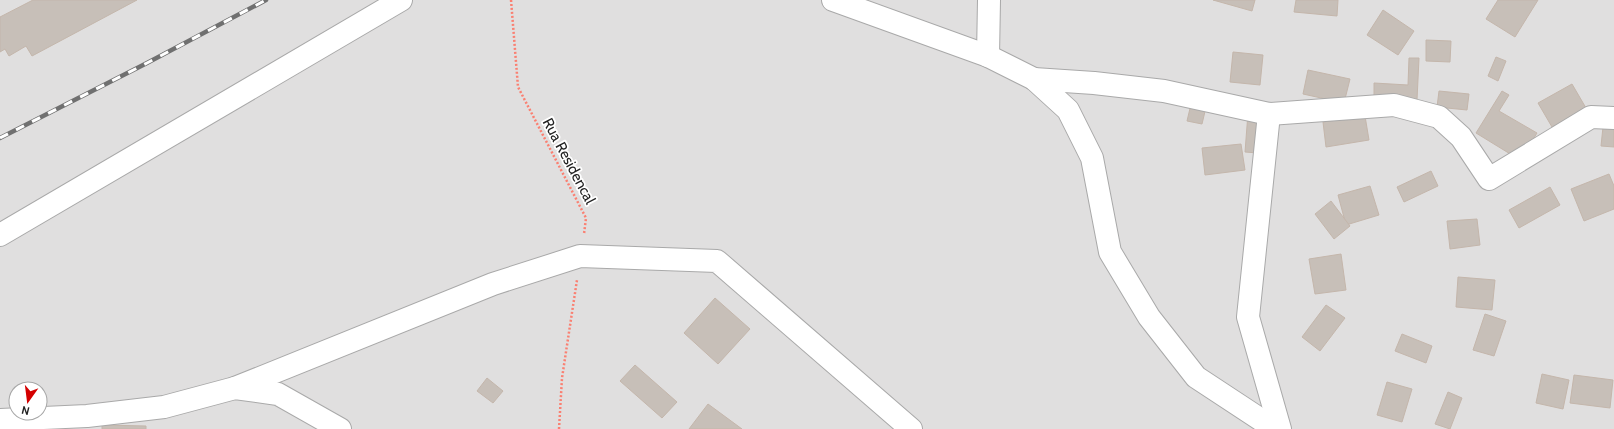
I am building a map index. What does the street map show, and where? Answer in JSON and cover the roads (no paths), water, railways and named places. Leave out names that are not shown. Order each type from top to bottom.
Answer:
[{"type":"street","points":[[0,235],[401,0]]},
{"type":"street","points":[[833,0],[988,56],[1034,79],[1068,110],[1092,158],[1110,252],[1148,317],[1196,377],[1276,429]]},
{"type":"street","points":[[988,56],[990,0]]},
{"type":"street","points":[[1034,79],[1094,83],[1164,91],[1269,114],[1394,105],[1439,117],[1461,137],[1489,179],[1591,117],[1614,118]]},
{"type":"street","points":[[1269,114],[1248,317],[1280,429]]},
{"type":"street","points":[[9,423],[164,407],[235,388],[493,284],[580,256],[717,261],[911,429]]},
{"type":"street","points":[[235,388],[278,394],[340,429]]},
{"type":"railway","points":[[0,138],[266,0]]}]
